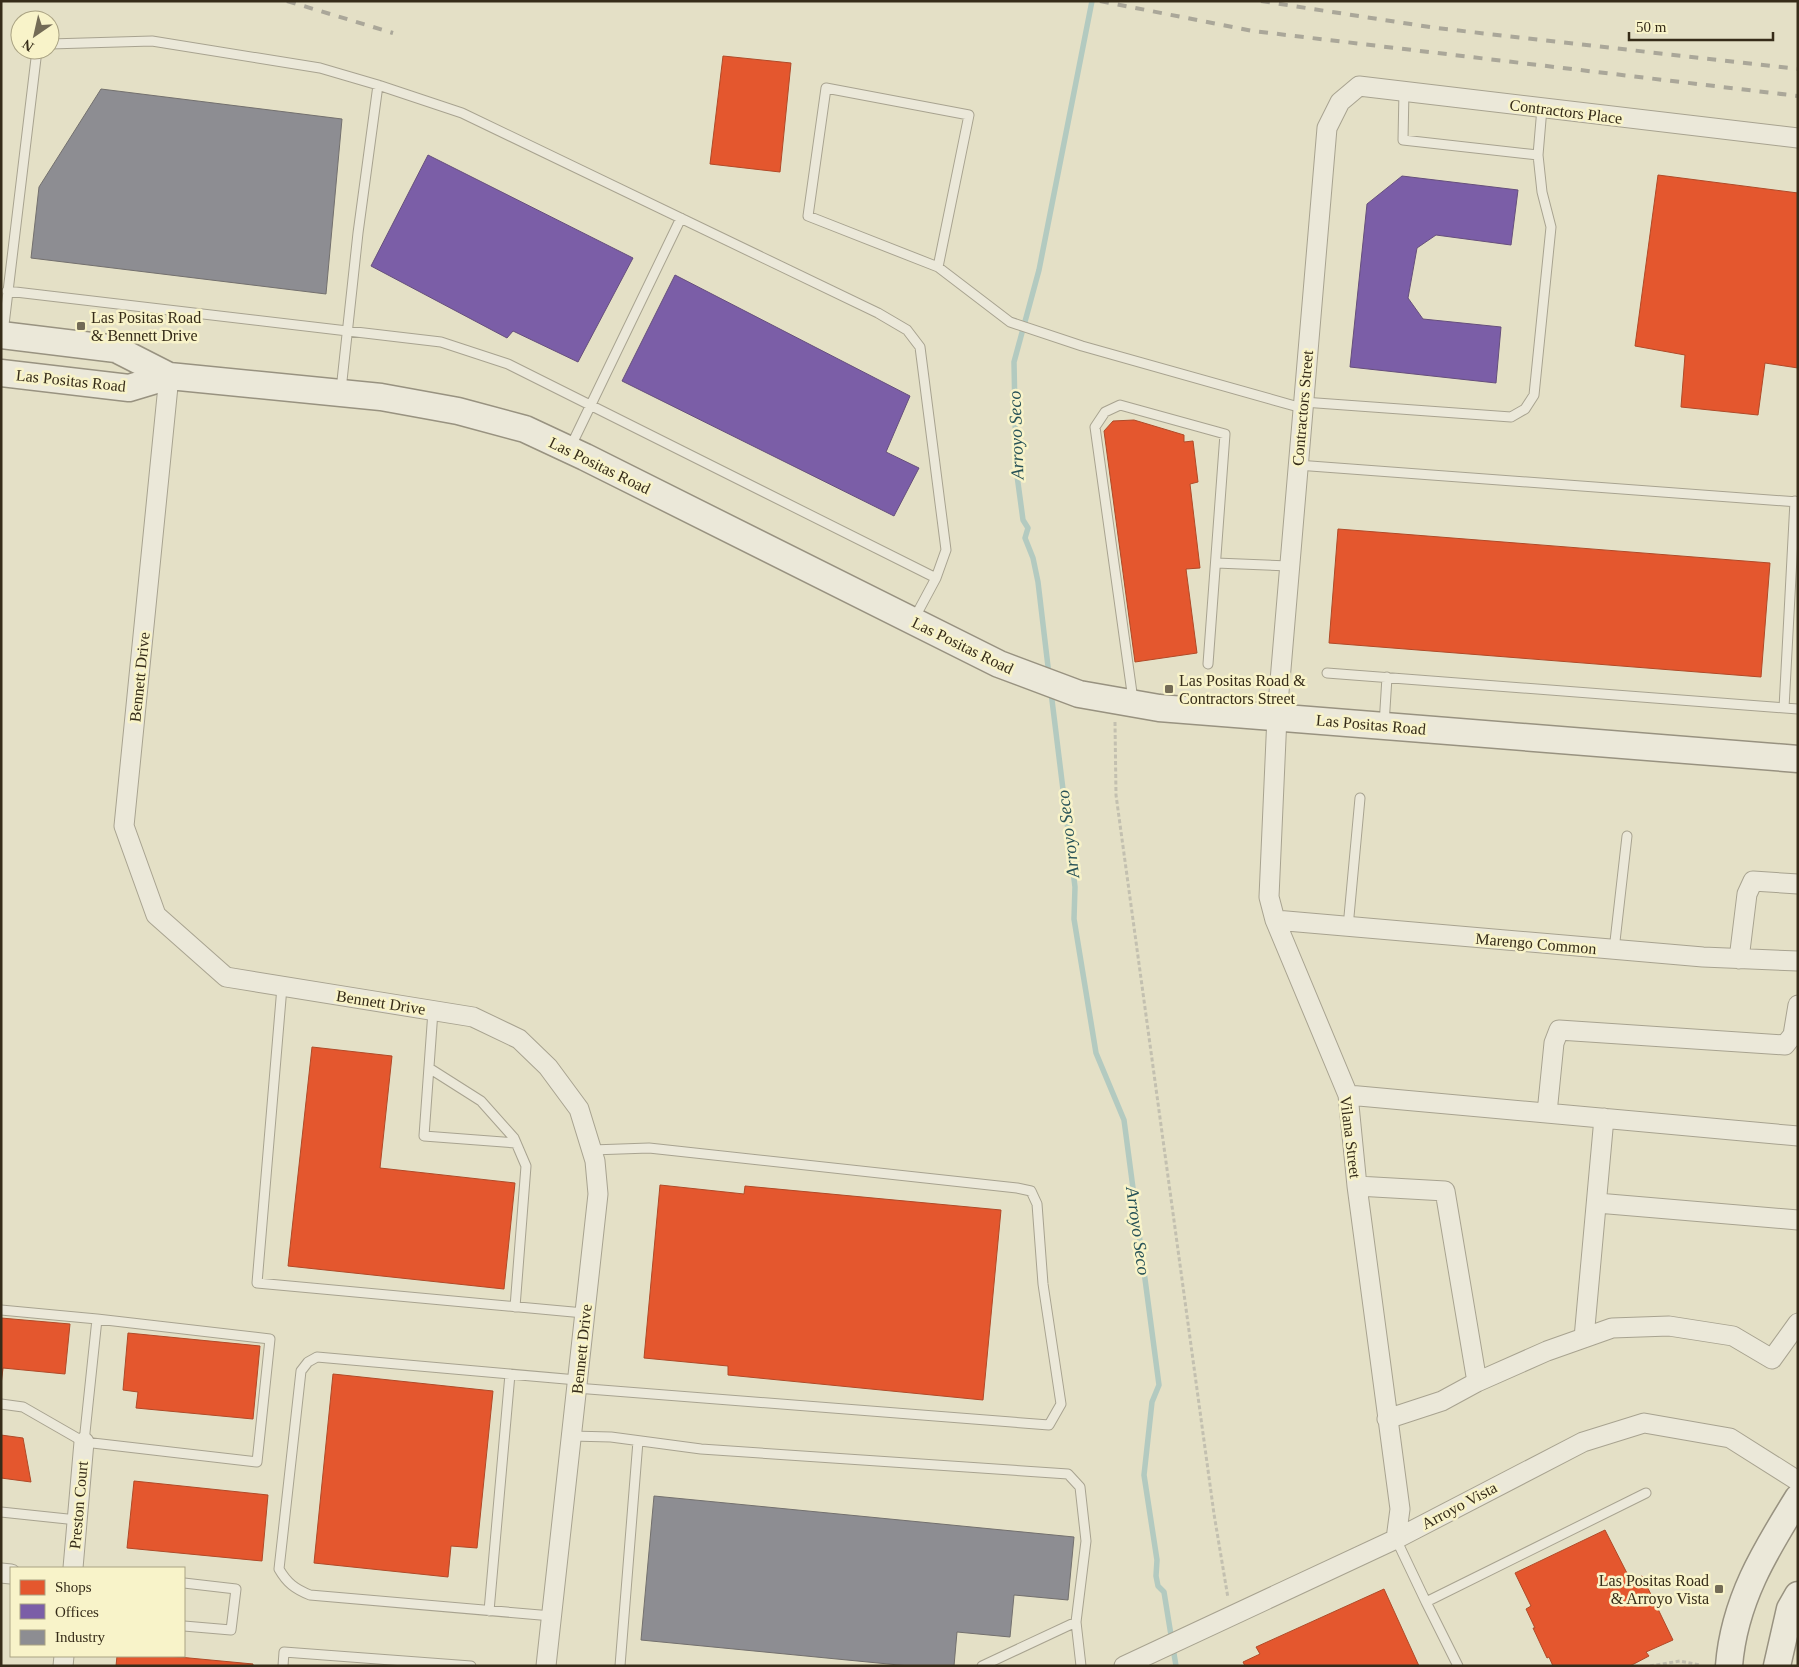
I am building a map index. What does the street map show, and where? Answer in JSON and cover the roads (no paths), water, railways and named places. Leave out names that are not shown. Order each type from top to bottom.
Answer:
[{"type":"main road","name":"Las Positas Road","points":[[2,339],[116,349],[170,376],[381,397],[458,411],[526,429],[999,664],[1079,694],[1159,708],[1798,759]]},
{"type":"main road","name":"Las Positas Road","points":[[1,373],[128,388],[170,376]]},
{"type":"main road","points":[[1729,1666],[1743,1602],[1756,1568],[1798,1498]]},
{"type":"main road","points":[[1777,1666],[1790,1609],[1798,1595]]},
{"type":"street","name":"Contractors Place","points":[[1340,102],[1359,86],[1798,138]]},
{"type":"street","name":"Contractors Street","points":[[1277,716],[1327,128],[1340,102]]},
{"type":"street","name":"Bennett Drive","points":[[170,376],[124,826],[156,915],[226,978],[473,1017],[519,1039],[548,1067],[579,1110],[592,1150],[598,1194],[546,1666]]},
{"type":"street","name":"Vilana Street","points":[[1277,716],[1270,897],[1275,920],[1348,1095],[1357,1186],[1400,1509],[1396,1539]]},
{"type":"street","points":[[1739,958],[1747,894],[1753,881],[1798,884]]},
{"type":"street","name":"Marengo Common","points":[[1275,920],[1614,950],[1798,961]]},
{"type":"street","points":[[1547,1113],[1554,1043],[1559,1030],[1785,1045],[1793,1035],[1798,1005]]},
{"type":"street","points":[[1348,1095],[1798,1136]]},
{"type":"street","points":[[1584,1338],[1604,1118]]},
{"type":"street","points":[[1357,1186],[1445,1191],[1477,1382]]},
{"type":"street","points":[[1597,1203],[1798,1220]]},
{"type":"street","points":[[1387,1419],[1442,1401],[1477,1382],[1547,1351],[1612,1328],[1669,1326],[1733,1336],[1772,1359],[1798,1323]]},
{"type":"street","name":"Arroyo Vista","points":[[1127,1665],[1396,1539],[1582,1442],[1644,1423],[1730,1438],[1798,1482]]},
{"type":"street","name":"Preston Court","points":[[73,1567],[84,1442]]},
{"type":"lane","points":[[60,44],[152,41],[320,68],[462,113],[878,313],[908,330],[920,348],[946,550],[936,578],[913,621]]},
{"type":"lane","points":[[2,339],[36,60]]},
{"type":"lane","points":[[341,393],[358,233],[378,85]]},
{"type":"lane","points":[[938,267],[969,115],[826,88],[808,216],[938,267],[1010,322],[1082,346],[1302,405],[1511,417],[1525,409],[1534,395],[1551,227],[1542,192],[1538,155],[1542,108]]},
{"type":"lane","points":[[1404,91],[1403,140],[1538,155]]},
{"type":"lane","points":[[569,449],[681,218]]},
{"type":"lane","points":[[7,291],[441,342],[508,364],[936,578]]},
{"type":"lane","points":[[1124,702],[1095,427],[1105,412],[1120,405],[1225,434],[1208,664]]},
{"type":"lane","points":[[1297,465],[1796,501],[1784,708]]},
{"type":"lane","points":[[1216,563],[1289,566]]},
{"type":"lane","points":[[1327,672],[1798,709]]},
{"type":"lane","points":[[1384,725],[1387,677]]},
{"type":"lane","points":[[1348,927],[1360,798]]},
{"type":"lane","points":[[1614,950],[1627,836]]},
{"type":"lane","points":[[282,986],[257,1283],[584,1313]]},
{"type":"lane","points":[[433,1011],[424,1136],[516,1144]]},
{"type":"lane","points":[[429,1068],[480,1101],[516,1144],[526,1166],[515,1307]]},
{"type":"lane","points":[[552,1616],[310,1595],[290,1585],[279,1570],[301,1371],[308,1362],[318,1357],[510,1374],[577,1384],[1049,1425],[1061,1404],[1043,1284],[1037,1204],[1031,1191],[1007,1186],[649,1148],[592,1150]]},
{"type":"lane","points":[[1,1310],[270,1339],[256,1462],[84,1442],[23,1407],[1,1404]]},
{"type":"lane","points":[[84,1442],[97,1319]]},
{"type":"lane","points":[[489,1611],[510,1374]]},
{"type":"lane","points":[[571,1436],[611,1437],[701,1449],[1068,1474],[1080,1487],[1086,1541],[1076,1622],[1081,1666]]},
{"type":"lane","points":[[620,1666],[638,1441]]},
{"type":"lane","points":[[1426,1602],[1646,1493]]},
{"type":"lane","points":[[1,1512],[77,1520]]},
{"type":"lane","points":[[1396,1539],[1458,1666]]},
{"type":"lane","points":[[185,1583],[236,1589],[231,1630],[185,1626]]},
{"type":"lane","points":[[982,1666],[1076,1622]]},
{"type":"lane","points":[[283,1666],[284,1652],[470,1666]]},
{"type":"waterway","name":"Arroyo Seco","points":[[1049,675],[1038,582],[1033,558],[1025,538],[1028,528],[1023,520],[1016,468],[1014,362],[1039,270],[1092,1]]},
{"type":"waterway","name":"Arroyo Seco","points":[[1051,692],[1075,887],[1074,919],[1096,1053],[1124,1120],[1159,1385],[1152,1402],[1144,1475],[1157,1560],[1156,1576],[1158,1586],[1164,1592],[1176,1666]]},
{"type":"railway","points":[[287,1],[393,33]]},
{"type":"railway","points":[[1100,1],[1253,31],[1798,96]]},
{"type":"railway","points":[[1261,1],[1436,28],[1798,69]]},
{"type":"place","name":"Las Positas Road & Bennett Drive","points":[[81,326]]},
{"type":"place","name":"Las Positas Road & Contractors Street","points":[[1169,689]]},
{"type":"place","name":"Las Positas Road & Arroyo Vista","points":[[1719,1589]]}]
